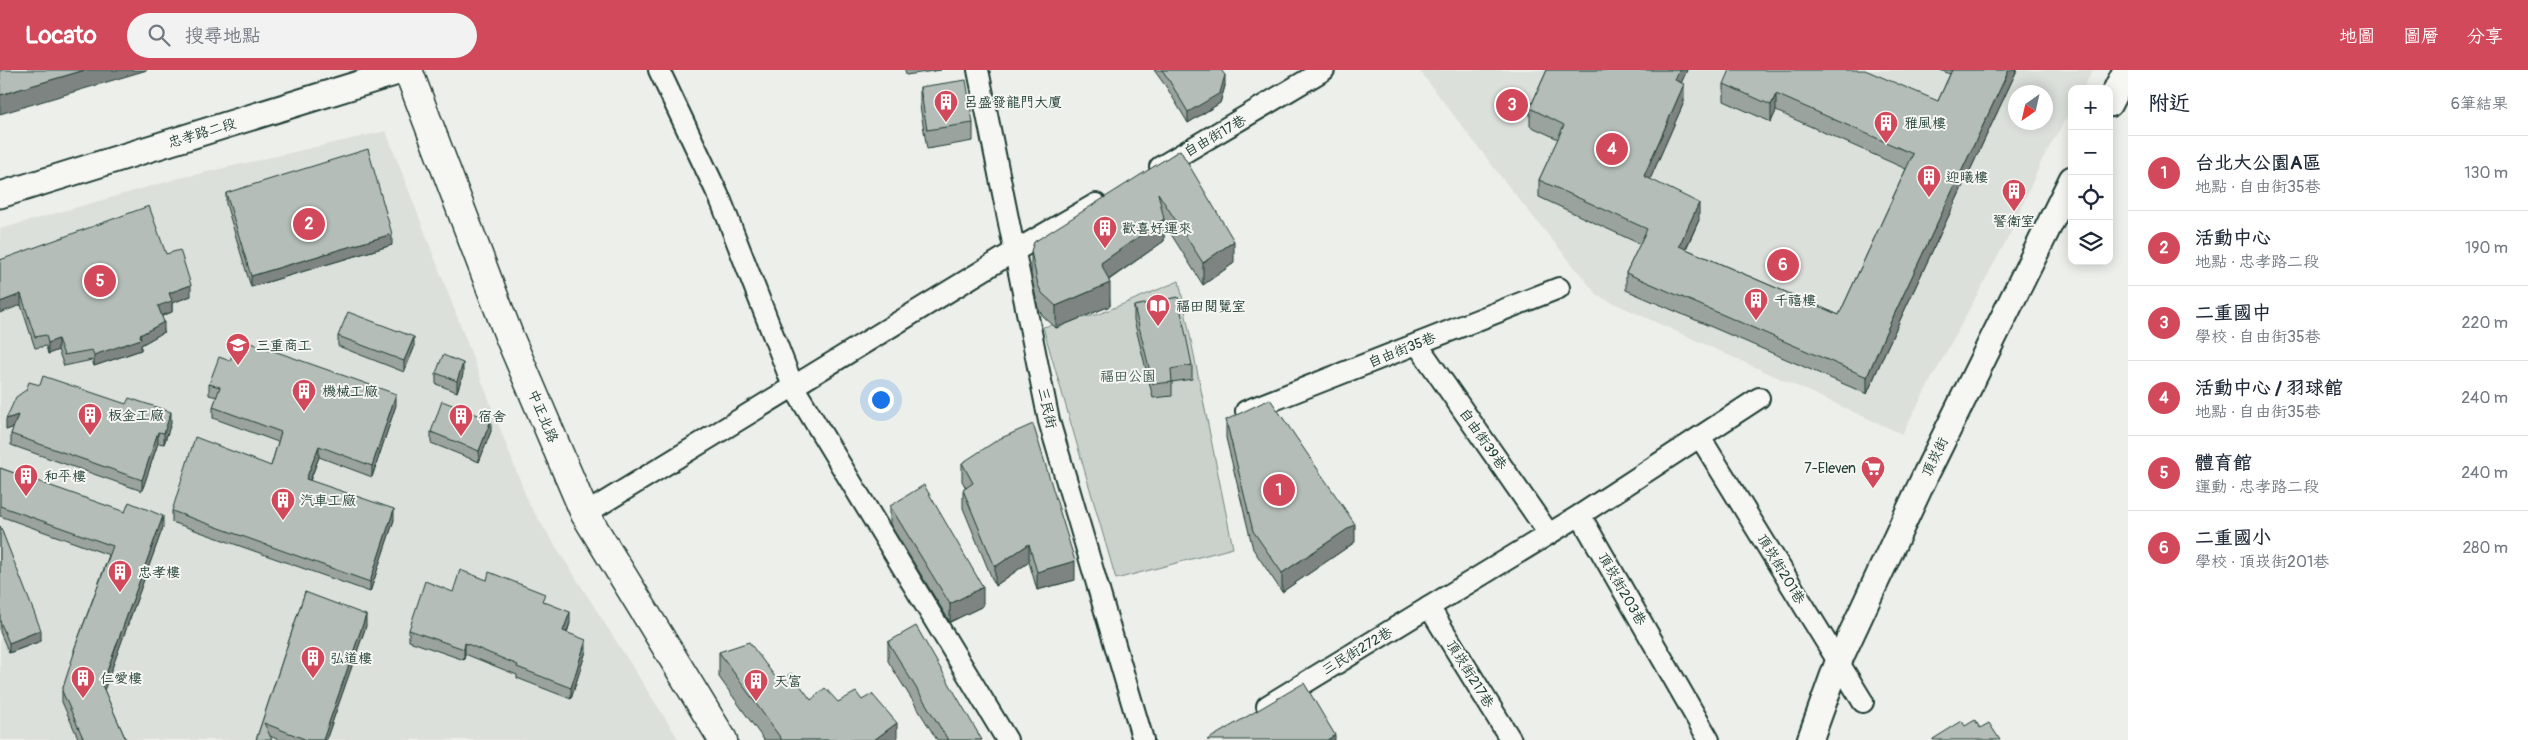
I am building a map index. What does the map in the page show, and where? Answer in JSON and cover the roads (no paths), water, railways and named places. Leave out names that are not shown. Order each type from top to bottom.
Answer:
[{"type":"main road","name":"中正北路","points":[[408,70],[509,336],[585,514],[723,740]]},
{"type":"street","name":"忠孝路二段","points":[[0,195],[404,70]]},
{"type":"street","points":[[659,70],[721,201],[793,386],[1006,740]]},
{"type":"street","name":"三民街","points":[[978,70],[1049,421],[1143,740]]},
{"type":"street","name":"自由街17巷","points":[[1141,178],[1261,109],[1324,70]]},
{"type":"street","points":[[2113,96],[2126,70]]},
{"type":"street","name":"頂崁街","points":[[1810,740],[1838,663],[1934,457],[2068,187]]},
{"type":"street","points":[[585,514],[1014,252],[1116,193]]},
{"type":"street","name":"自由街35巷","points":[[1246,411],[1559,288]]},
{"type":"street","name":"自由街39巷","points":[[1417,344],[1549,534]]},
{"type":"street","points":[[1549,534],[1759,398]]},
{"type":"street","name":"頂崁街201巷","points":[[1700,437],[1863,702]]},
{"type":"street","name":"頂崁街203巷","points":[[1580,515],[1709,740]]},
{"type":"street","name":"三民街272巷","points":[[1247,718],[1549,534]]},
{"type":"street","name":"頂崁街217巷","points":[[1429,607],[1511,740]]},
{"type":"place","name":"二重國中","points":[[1512,105]]},
{"type":"place","name":"呂盛發龍門大廈","points":[[946,123]]},
{"type":"place","name":"雅風樓","points":[[1886,144]]},
{"type":"place","name":"活動中心 / 羽球館","points":[[1612,149]]},
{"type":"place","name":"迎曦樓","points":[[1929,198]]},
{"type":"place","name":"警衛室","points":[[2014,212]]},
{"type":"place","name":"活動中心","points":[[309,224]]},
{"type":"place","name":"歡喜好運來","points":[[1105,249]]},
{"type":"place","name":"二重國小","points":[[1783,265]]},
{"type":"place","name":"體育館","points":[[100,281]]},
{"type":"place","name":"千禧樓","points":[[1756,321]]},
{"type":"place","name":"福田閱覽室","points":[[1158,327]]},
{"type":"place","name":"三重商工","points":[[238,366]]},
{"type":"place","name":"機械工廠","points":[[304,412]]},
{"type":"place","name":"板金工廠","points":[[90,436]]},
{"type":"place","name":"宿舍","points":[[461,437]]},
{"type":"place","name":"7-Eleven","points":[[1873,489]]},
{"type":"place","name":"台北大公園A區","points":[[1279,490]]},
{"type":"place","name":"和平樓","points":[[26,497]]},
{"type":"place","name":"汽車工廠","points":[[283,521]]},
{"type":"place","name":"忠孝樓","points":[[120,593]]},
{"type":"place","name":"弘道樓","points":[[313,679]]},
{"type":"place","name":"仁愛樓","points":[[83,699]]},
{"type":"place","name":"天富","points":[[756,702]]},
{"type":"park label","name":"福田公園","points":[[1128,376]]}]
